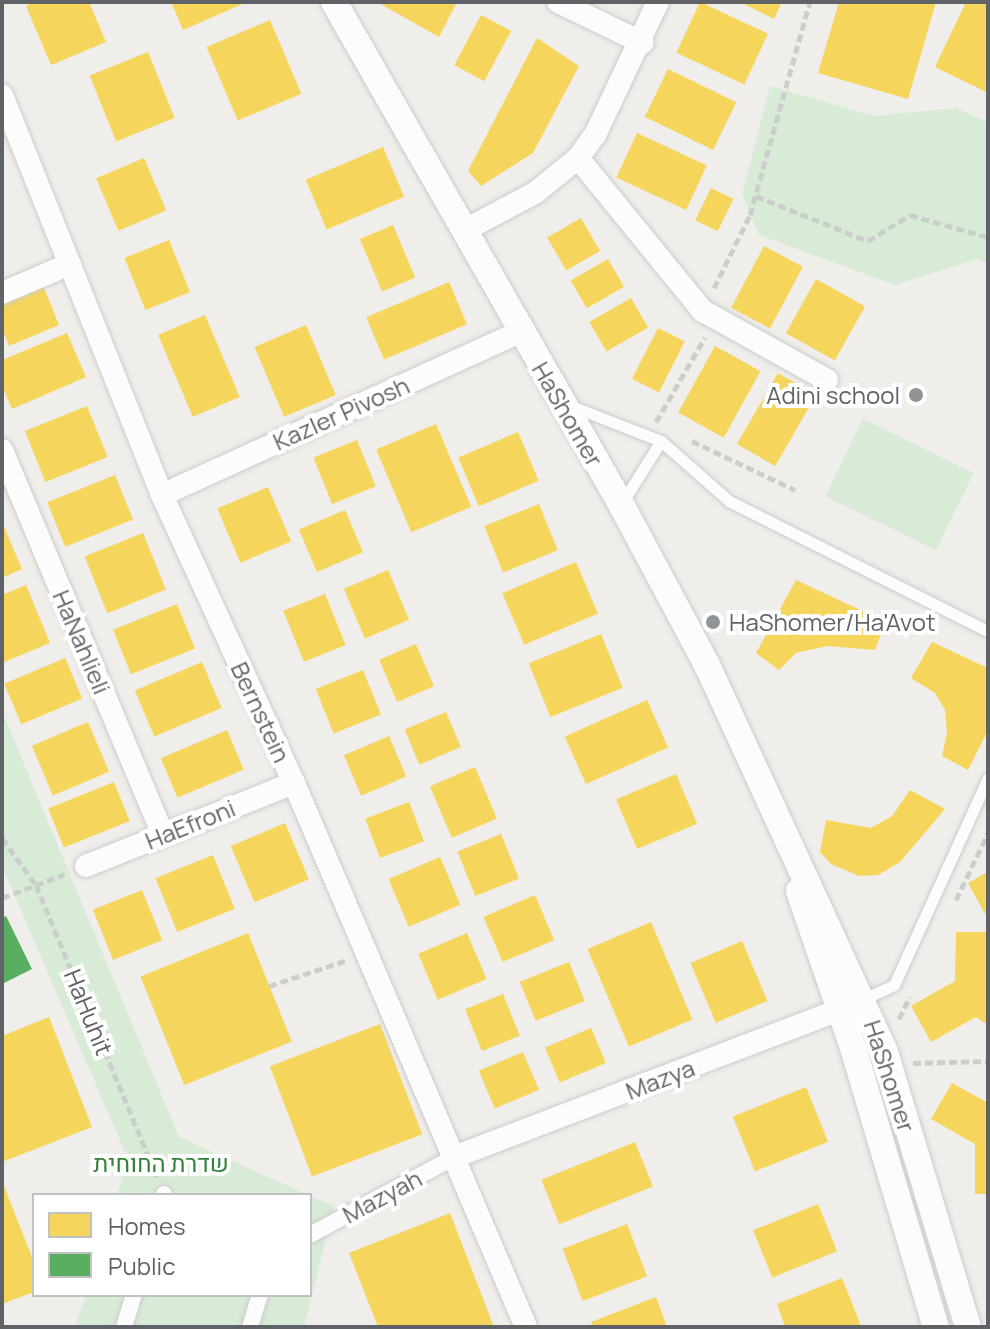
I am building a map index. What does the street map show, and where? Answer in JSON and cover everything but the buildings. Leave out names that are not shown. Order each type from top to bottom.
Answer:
[{"type":"street","name":"HaShomer","points":[[334,2],[621,504],[707,665],[783,837],[852,1005],[936,1327]]},
{"type":"street","points":[[558,2],[643,43]]},
{"type":"street","points":[[465,230],[535,193],[578,158],[643,43],[658,2]]},
{"type":"street","name":"Bernstein","points":[[2,95],[162,495],[294,783],[526,1327]]},
{"type":"street","points":[[578,158],[709,315],[827,380]]},
{"type":"street","points":[[2,293],[70,264]]},
{"type":"street","name":"Kazler Pivosh","points":[[162,495],[520,332]]},
{"type":"street","name":"HaNahlieli","points":[[2,450],[163,834]]},
{"type":"street","name":"HaEfroni","points":[[86,866],[294,783]]},
{"type":"street","name":"HaShomer","points":[[852,1005],[888,1064],[968,1327]]},
{"type":"street","name":"Mazya","points":[[454,1157],[852,1005]]},
{"type":"street","name":"Mazyah","points":[[312,1234],[454,1157]]},
{"type":"street","points":[[124,1327],[133,1297]]},
{"type":"street","points":[[250,1327],[259,1297]]},
{"type":"lane","points":[[561,402],[661,441],[729,501],[988,631]]},
{"type":"lane","points":[[621,504],[661,441]]},
{"type":"lane","points":[[852,1005],[894,985],[988,778]]},
{"type":"path","points":[[655,424],[709,315],[756,196],[810,2]]},
{"type":"path","points":[[756,196],[868,241],[910,215],[988,237]]},
{"type":"path","name":"HaHuhit","points":[[2,838],[36,885],[164,1193]]},
{"type":"path","points":[[2,898],[86,866]]},
{"type":"path","points":[[269,986],[367,953]]},
{"type":"path","points":[[888,1064],[988,1061]]},
{"type":"green space","points":[[770,86],[873,116],[956,108],[988,122],[988,264],[977,259],[895,285],[759,235],[742,194]]},
{"type":"green space","points":[[863,419],[974,473],[936,550],[825,496]]},
{"type":"green space","name":"שדרת החוחית","points":[[2,711],[179,1137],[304,1193],[118,1193],[128,1159],[2,866]]},
{"type":"green space","points":[[312,1197],[334,1206],[312,1295]]},
{"type":"green space","points":[[85,1297],[311,1297],[304,1327],[75,1327]]},
{"type":"place","name":"Adini school","points":[[916,395]]},
{"type":"place","name":"HaShomer/Ha'Avot","points":[[713,622]]}]
